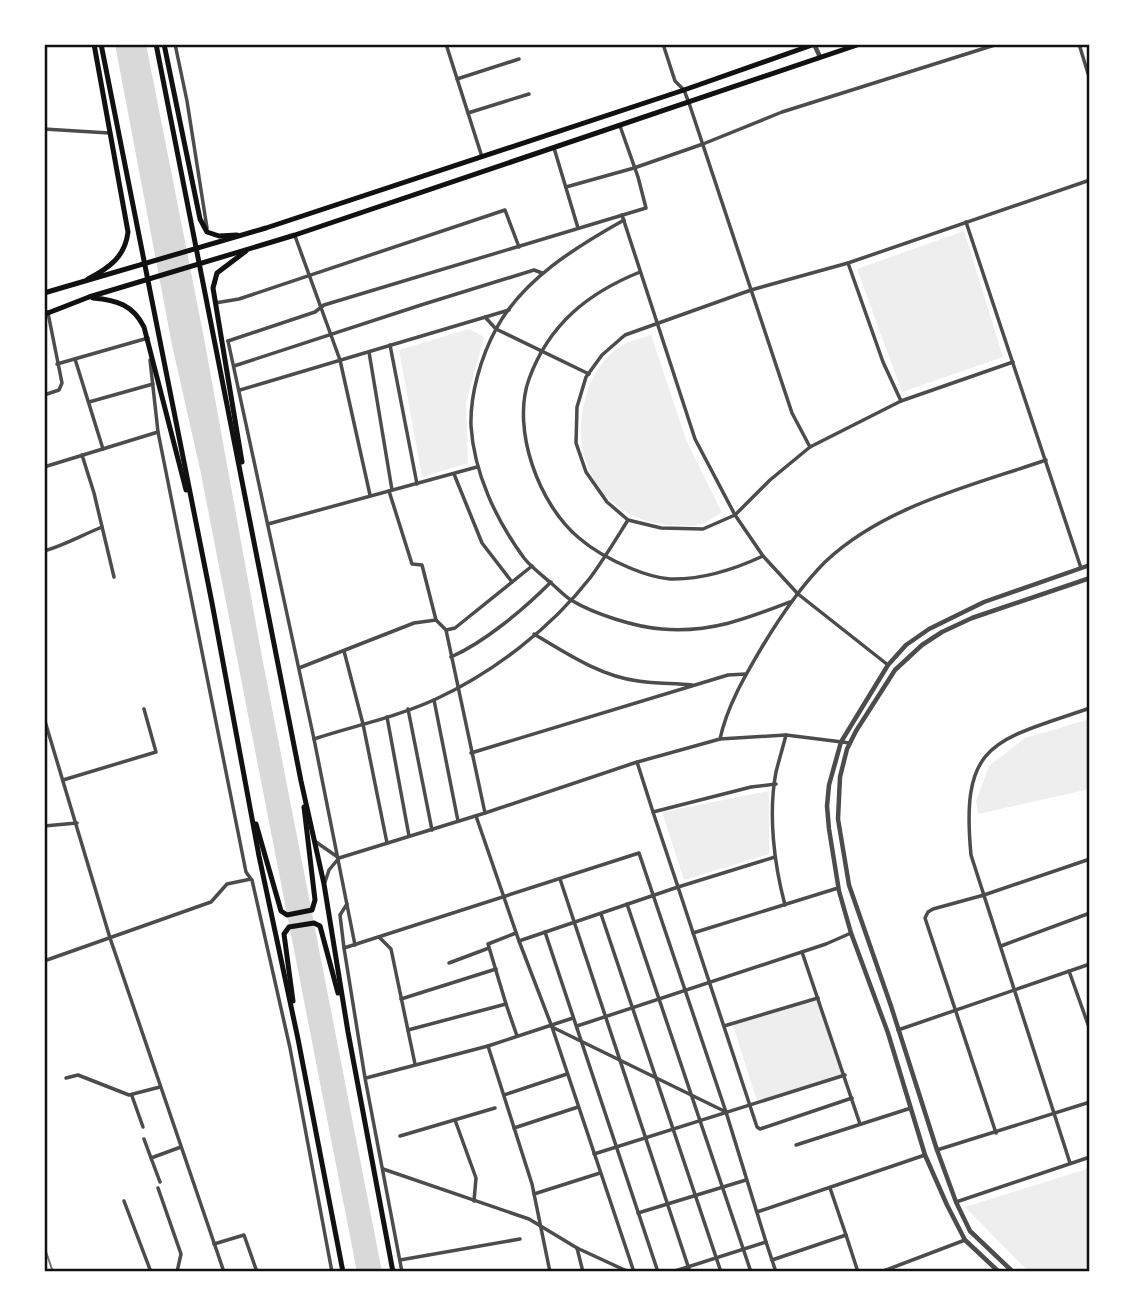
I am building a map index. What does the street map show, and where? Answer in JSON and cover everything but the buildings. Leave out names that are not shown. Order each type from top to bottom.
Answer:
[{"type":"main road","points":[[79,284],[116,261],[127,243],[128,232],[94,44]]},
{"type":"main road","points":[[102,44],[342,1272]]},
{"type":"main road","points":[[156,44],[301,781],[316,842],[393,1272]]},
{"type":"main road","points":[[164,44],[200,219],[207,232],[219,236],[247,234]]},
{"type":"main road","points":[[44,293],[247,234],[684,90],[814,44]]},
{"type":"main road","points":[[46,312],[295,235],[554,146],[689,103],[842,47],[860,44]]},
{"type":"main road","points":[[250,248],[217,273],[213,288],[225,342],[262,583]]},
{"type":"main road","points":[[89,297],[112,300],[131,308],[139,316],[148,338],[212,603]]},
{"type":"main road","points":[[246,787],[278,905],[287,915],[312,910],[315,901],[301,781]]},
{"type":"main road","points":[[298,1039],[284,934],[289,927],[314,923],[322,930],[348,1032]]},
{"type":"street","points":[[175,44],[187,101],[207,232]]},
{"type":"street","points":[[447,44],[482,157]]},
{"type":"street","points":[[663,44],[675,81],[684,90],[689,103],[792,413],[810,447]]},
{"type":"street","points":[[814,44],[820,57]]},
{"type":"street","points":[[566,187],[634,168],[782,112],[998,44]]},
{"type":"street","points":[[1079,44],[1090,80]]},
{"type":"street","points":[[457,79],[519,59]]},
{"type":"street","points":[[468,113],[529,94]]},
{"type":"street","points":[[355,945],[239,388],[225,342],[315,312],[320,307],[578,228],[623,217],[647,207],[620,125]]},
{"type":"street","points":[[44,130],[109,133]]},
{"type":"street","points":[[554,146],[578,228]]},
{"type":"street","points":[[1013,362],[901,401],[810,447],[770,480],[735,515],[703,529],[662,528],[628,520],[607,502],[586,472],[576,443],[576,407],[589,373],[601,355],[625,335],[655,322],[751,290],[848,262],[1090,180]]},
{"type":"street","points":[[215,303],[239,299],[505,210],[519,247]]},
{"type":"street","points":[[623,217],[695,439],[735,515],[763,556],[798,594],[888,665]]},
{"type":"street","points":[[623,217],[543,274],[524,291],[496,329],[477,378],[471,424],[477,467],[491,503],[524,559],[570,600],[618,620],[660,629],[709,629],[790,602]]},
{"type":"street","points":[[966,222],[1081,568]]},
{"type":"street","points":[[295,235],[340,360],[370,495]]},
{"type":"street","points":[[848,262],[883,362],[901,401]]},
{"type":"street","points":[[234,366],[534,271],[543,274]]},
{"type":"street","points":[[640,272],[612,283],[590,296],[561,323],[542,350],[528,381],[523,413],[526,449],[540,482],[555,512],[577,537],[604,557],[643,573],[670,579],[701,576],[736,568],[763,556]]},
{"type":"street","points":[[230,387],[239,388],[369,352],[510,309]]},
{"type":"street","points":[[44,395],[55,392],[62,386],[46,312]]},
{"type":"street","points":[[485,317],[496,329],[589,373]]},
{"type":"street","points":[[57,364],[148,338],[158,432],[246,872],[251,879],[290,1048],[332,1272]]},
{"type":"street","points":[[390,345],[417,484]]},
{"type":"street","points":[[369,352],[391,491],[412,564],[422,565],[436,620],[446,630],[485,813]]},
{"type":"street","points":[[75,359],[103,449]]},
{"type":"street","points":[[89,402],[153,384]]},
{"type":"street","points":[[44,467],[158,432]]},
{"type":"street","points":[[82,455],[114,577]]},
{"type":"street","points":[[720,739],[746,674],[790,602],[824,563],[845,546],[903,512],[929,500],[1046,460]]},
{"type":"street","points":[[268,524],[477,467]]},
{"type":"street","points":[[454,474],[482,543],[512,582]]},
{"type":"street","points":[[314,739],[387,717],[434,699],[458,687],[534,634],[570,600],[604,557],[628,520]]},
{"type":"street","points":[[44,551],[68,544],[102,527]]},
{"type":"street","points":[[999,1272],[965,1240],[925,1154],[888,1033],[851,933],[839,888],[832,855],[827,806],[829,785],[841,742],[888,665],[917,637],[985,602],[1090,565]]},
{"type":"street","points":[[446,630],[455,628],[532,566]]},
{"type":"street","points":[[1013,1272],[970,1231],[937,1150],[852,896],[841,847],[838,798],[840,777],[850,743],[895,670],[922,645],[972,618],[1090,578]]},
{"type":"street","points":[[451,657],[467,650],[489,634],[551,582]]},
{"type":"street","points":[[299,668],[414,623],[436,620]]},
{"type":"street","points":[[534,634],[610,674],[638,681],[694,685]]},
{"type":"street","points":[[344,651],[363,724],[387,843]]},
{"type":"street","points":[[471,754],[728,675],[746,674]]},
{"type":"street","points":[[434,699],[458,821]]},
{"type":"street","points":[[1069,1163],[971,855],[969,829],[971,787],[982,761],[996,745],[1009,737],[1090,708]]},
{"type":"street","points":[[64,780],[156,752],[144,709]]},
{"type":"street","points":[[408,709],[432,830]]},
{"type":"street","points":[[387,717],[409,836]]},
{"type":"street","points":[[44,719],[110,938],[224,1272]]},
{"type":"street","points":[[324,884],[329,870],[339,858],[476,816],[636,762],[720,739],[786,735],[850,743]]},
{"type":"street","points":[[785,905],[774,841],[776,784],[786,735]]},
{"type":"street","points":[[44,738],[50,736]]},
{"type":"street","points":[[636,762],[757,1127],[761,1129],[852,1098]]},
{"type":"street","points":[[653,812],[751,787],[776,784]]},
{"type":"street","points":[[476,816],[579,1107],[631,1272]]},
{"type":"street","points":[[44,826],[77,823]]},
{"type":"street","points":[[316,842],[339,858]]},
{"type":"street","points":[[344,948],[637,852],[726,1112],[776,1272]]},
{"type":"street","points":[[519,941],[775,857]]},
{"type":"street","points":[[996,1133],[925,918],[933,909],[984,895],[1090,859]]},
{"type":"street","points":[[560,878],[690,1272]]},
{"type":"street","points":[[44,961],[211,902],[227,884],[251,879]]},
{"type":"street","points":[[693,933],[839,888]]},
{"type":"street","points":[[348,902],[341,915],[344,948],[365,1078],[402,1272]]},
{"type":"street","points":[[627,904],[751,1272]]},
{"type":"street","points":[[1001,946],[1090,913]]},
{"type":"street","points":[[601,914],[721,1272]]},
{"type":"street","points":[[545,932],[658,1272]]},
{"type":"street","points":[[516,933],[488,942],[517,1036]]},
{"type":"street","points":[[577,1026],[802,952],[851,933]]},
{"type":"street","points":[[379,937],[391,948],[415,1065]]},
{"type":"street","points":[[449,963],[489,948]]},
{"type":"street","points":[[802,952],[860,1124]]},
{"type":"street","points":[[898,1030],[1090,964]]},
{"type":"street","points":[[401,999],[496,969]]},
{"type":"street","points":[[1069,971],[1090,1030]]},
{"type":"street","points":[[724,1026],[818,998]]},
{"type":"street","points":[[408,1031],[506,1004]]},
{"type":"street","points":[[365,1078],[488,1046],[573,1018]]},
{"type":"street","points":[[551,1026],[726,1112]]},
{"type":"street","points":[[488,1046],[534,1194],[550,1272]]},
{"type":"street","points":[[503,1095],[567,1074]]},
{"type":"street","points":[[66,1078],[78,1075],[132,1096],[160,1087]]},
{"type":"street","points":[[594,1154],[845,1075]]},
{"type":"street","points":[[132,1096],[143,1127]]},
{"type":"street","points":[[937,1150],[1090,1102]]},
{"type":"street","points":[[514,1128],[579,1107]]},
{"type":"street","points":[[400,1136],[495,1108]]},
{"type":"street","points":[[796,1145],[911,1108]]},
{"type":"street","points":[[455,1120],[476,1178],[474,1201]]},
{"type":"street","points":[[144,1139],[160,1182]]},
{"type":"street","points":[[151,1157],[181,1147]]},
{"type":"street","points":[[757,1212],[925,1154]]},
{"type":"street","points":[[956,1202],[1090,1157]]},
{"type":"street","points":[[383,1169],[515,1213],[578,1248],[631,1272]]},
{"type":"street","points":[[534,1194],[600,1173]]},
{"type":"street","points":[[638,1213],[747,1180]]},
{"type":"street","points":[[158,1188],[181,1254],[177,1272]]},
{"type":"street","points":[[830,1188],[858,1272]]},
{"type":"street","points":[[124,1201],[151,1272]]},
{"type":"street","points":[[215,1244],[244,1235],[257,1272]]},
{"type":"street","points":[[772,1260],[846,1236]]},
{"type":"street","points":[[400,1260],[520,1239]]},
{"type":"street","points":[[881,1272],[965,1240]]},
{"type":"street","points":[[672,1272],[766,1242]]},
{"type":"street","points":[[578,1248],[583,1272]]},
{"type":"shaded area","points":[[115,44],[146,44],[382,1272],[357,1272],[200,469],[172,345]]},
{"type":"shaded area","points":[[964,231],[1003,357],[902,392],[857,269]]},
{"type":"shaded area","points":[[469,329],[484,337],[466,403],[468,463],[422,477],[399,350]]},
{"type":"shaded area","points":[[651,335],[686,440],[722,513],[696,526],[652,522],[629,514],[611,501],[597,484],[587,464],[582,441],[582,417],[593,379],[607,358],[619,347]]},
{"type":"shaded area","points":[[1090,719],[1090,789],[978,814],[976,801],[989,766],[1025,738]]},
{"type":"shaded area","points":[[769,791],[769,854],[684,880],[662,812]]},
{"type":"shaded area","points":[[819,1000],[844,1073],[757,1101],[733,1025]]},
{"type":"shaded area","points":[[1090,1168],[1090,1272],[1029,1272],[965,1207]]},
{"type":"railway","points":[[44,1246],[53,1272]]}]
